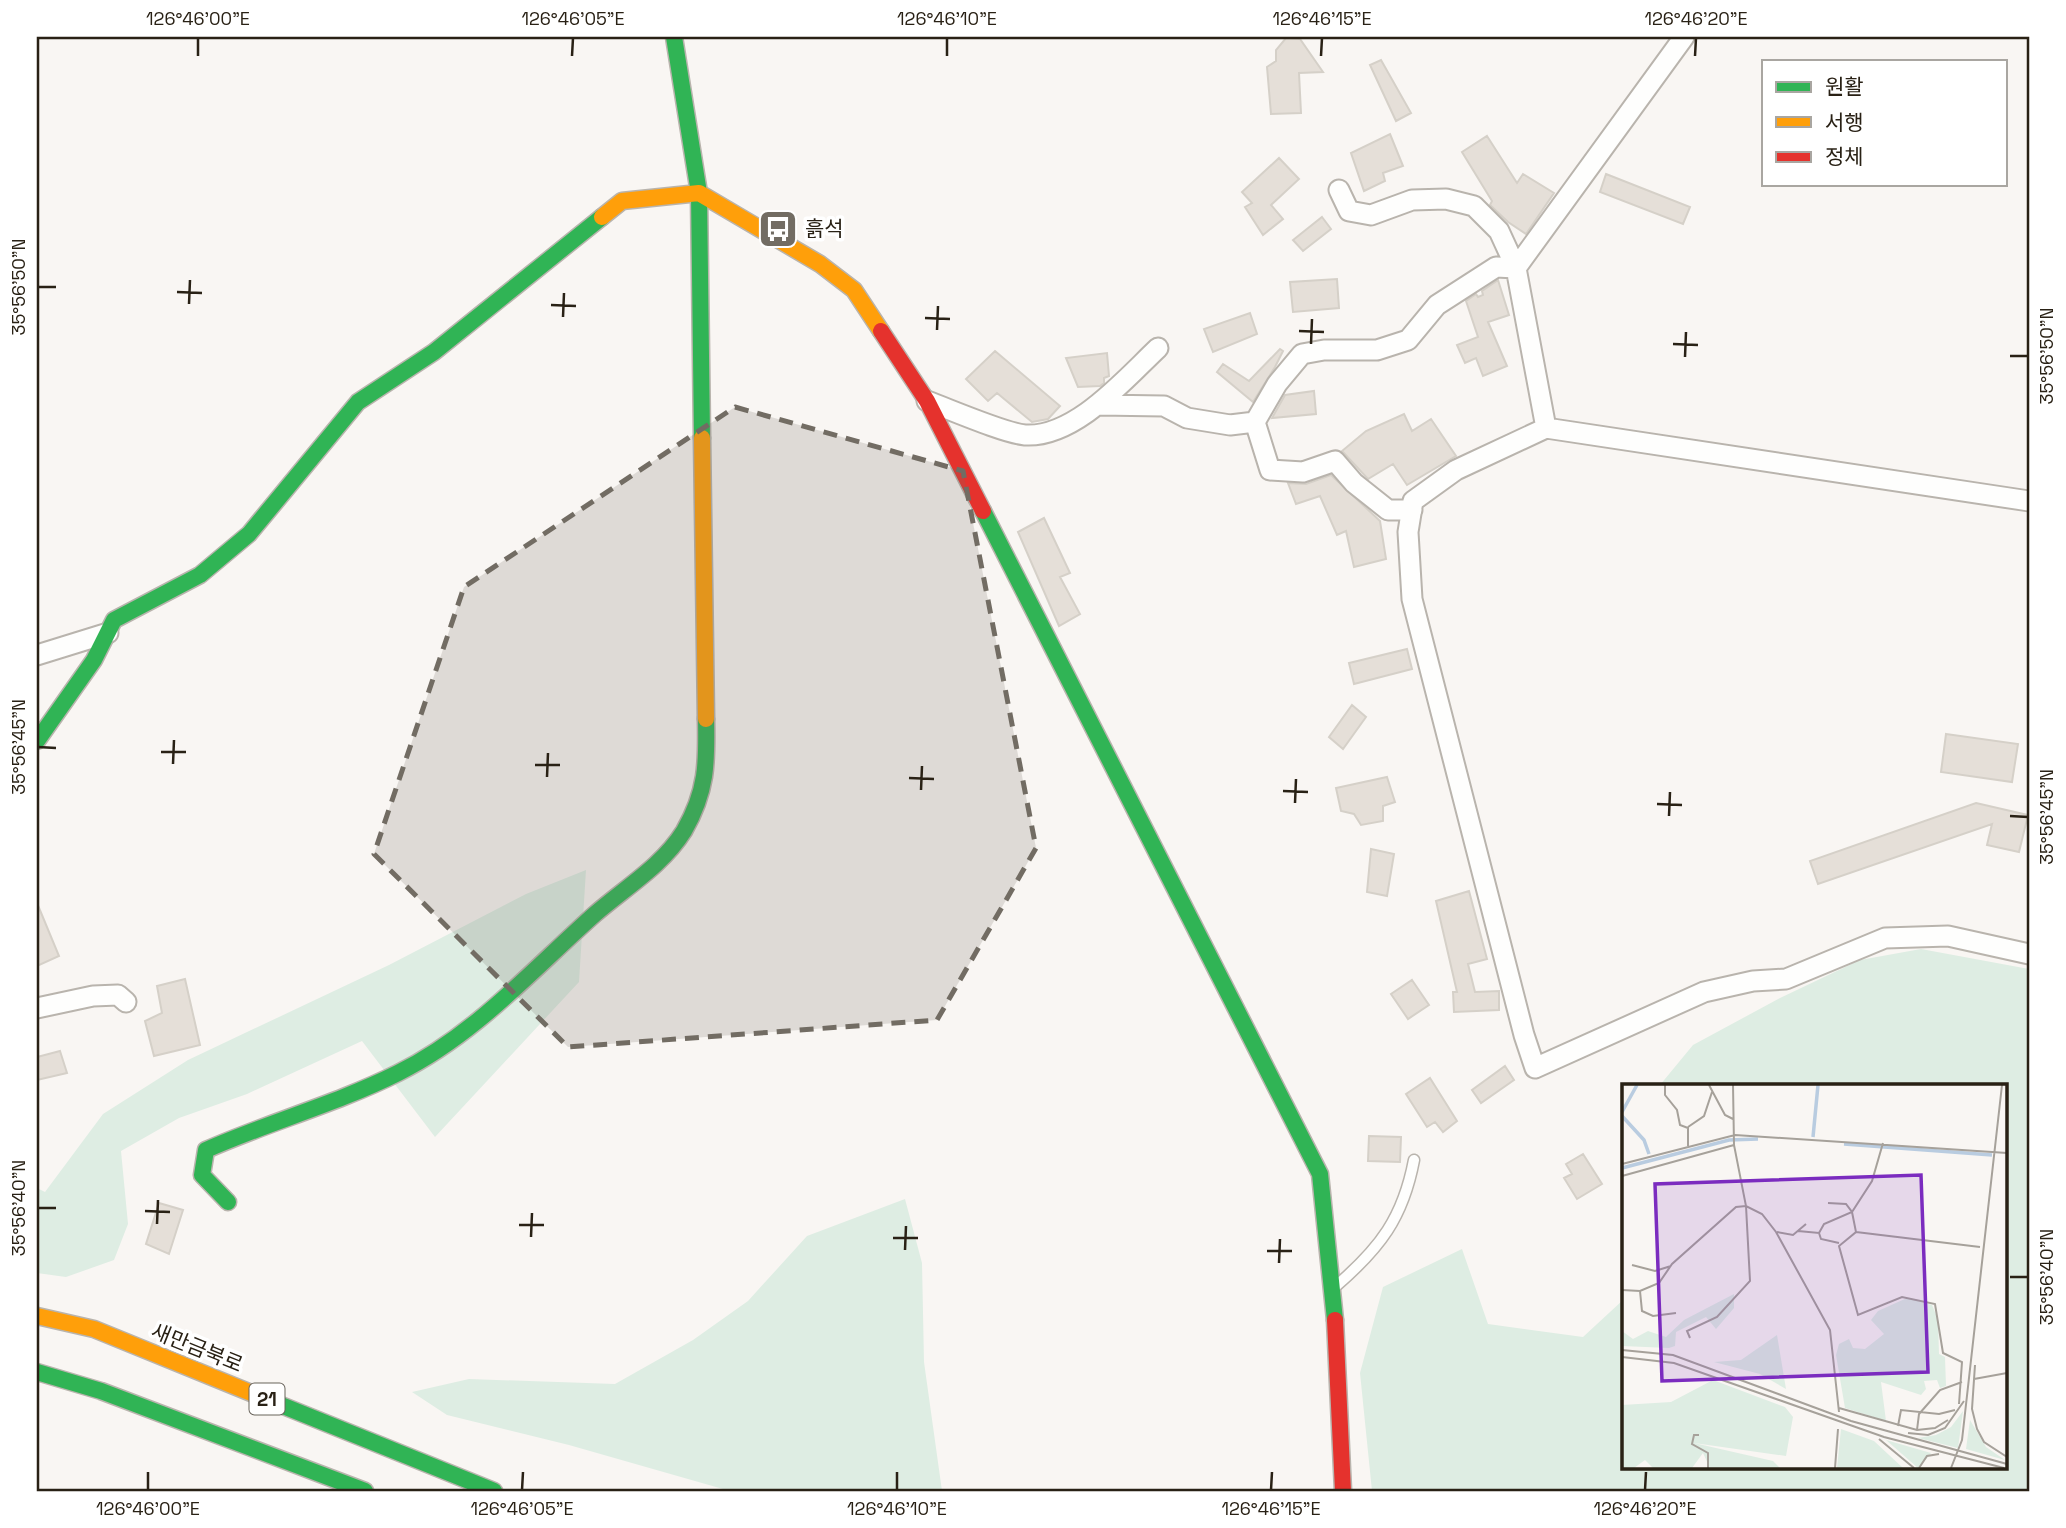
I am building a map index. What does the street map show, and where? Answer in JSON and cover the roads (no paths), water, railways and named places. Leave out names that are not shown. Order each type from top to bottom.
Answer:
[{"type":"main road","points":[[229,1202],[202,1175],[206,1150],[243,1132],[400,1072],[445,1045],[506,998],[545,958],[648,870],[675,844],[695,811],[707,773],[699,193],[674,37]]},
{"type":"main road","points":[[37,741],[94,660],[114,620],[200,575],[249,534],[358,402],[434,352],[622,201],[699,193],[820,264],[854,290],[927,401],[1320,1174],[1333,1288],[1343,1491]]},
{"type":"main road","name":"새만금북로","points":[[37,1316],[94,1329],[494,1491]]},
{"type":"main road","name":"21","points":[[37,1373],[101,1391],[365,1491]]},
{"type":"street","points":[[1516,268],[1684,37]]},
{"type":"street","points":[[1339,190],[1349,211],[1371,215],[1412,200],[1446,200],[1475,206],[1500,231],[1516,268],[1546,428]]},
{"type":"street","points":[[1412,510],[1388,510],[1354,483],[1335,461],[1303,472],[1270,470],[1255,422],[1277,384],[1302,354],[1324,350],[1377,350],[1408,340],[1437,305],[1496,267],[1516,268]]},
{"type":"street","points":[[927,401],[1024,435],[1054,431],[1099,405],[1158,348]]},
{"type":"street","points":[[1099,405],[1164,406],[1187,418],[1230,425],[1255,422]]},
{"type":"street","points":[[2029,501],[1546,428],[1456,470],[1413,501],[1408,532],[1412,599],[1524,1035],[1535,1068],[1704,992],[1753,981],[1786,979],[1885,938],[1948,936],[2029,954]]},
{"type":"street","points":[[37,655],[108,633]]},
{"type":"street","points":[[37,1009],[93,996],[118,995],[126,1002]]},
{"type":"lane","points":[[1333,1288],[1365,1261],[1388,1233],[1408,1193],[1414,1160]]},
{"type":"place","name":"흙석","points":[[778,229]]}]
